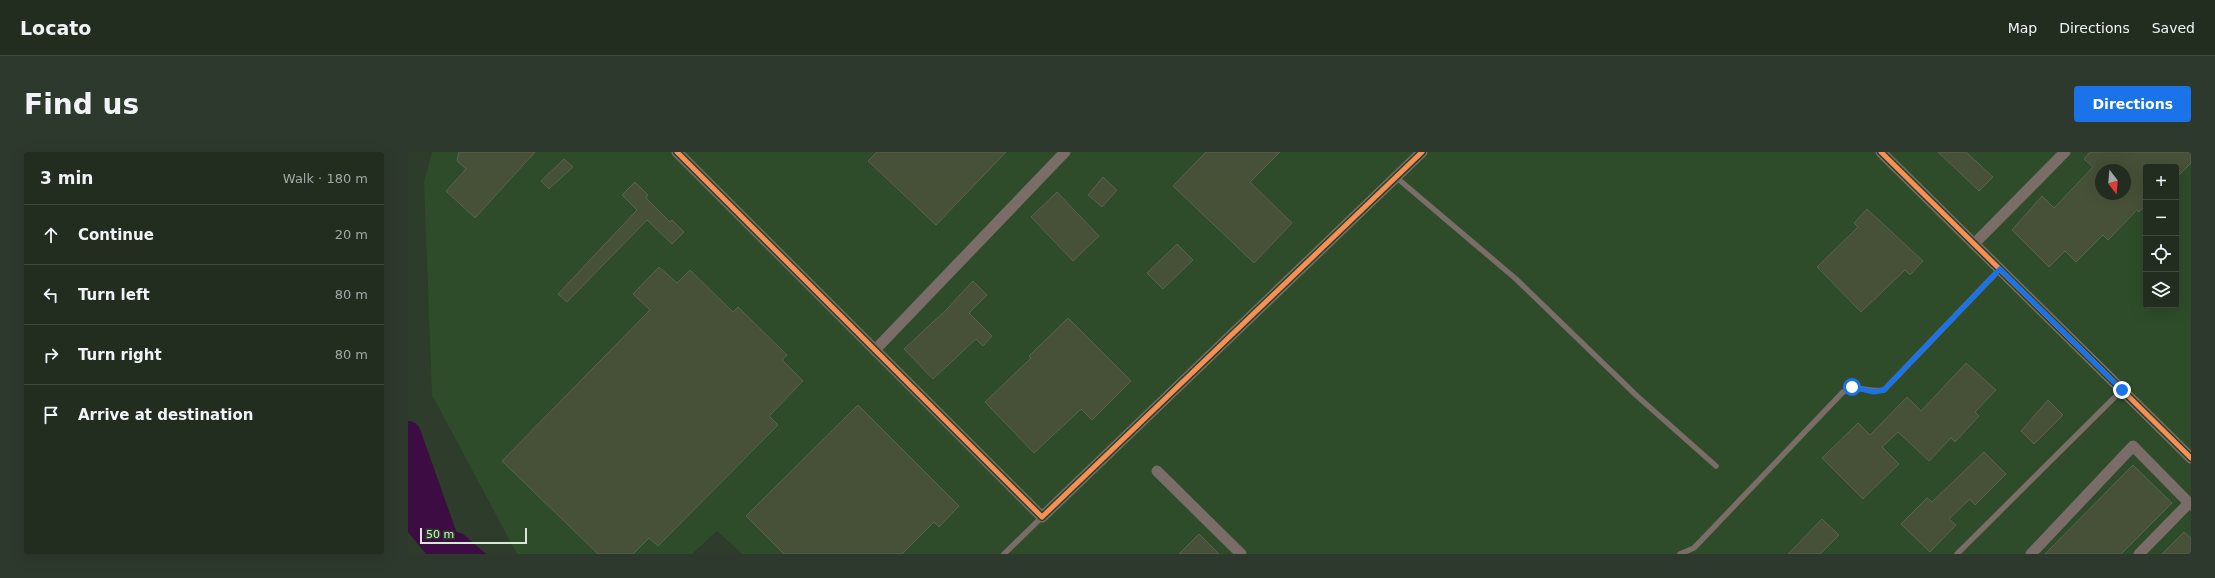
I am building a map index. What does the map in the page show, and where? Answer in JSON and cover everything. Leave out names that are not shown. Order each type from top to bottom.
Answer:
[{"type":"street","points":[[677,152],[1042,517],[1397,178],[1422,152]]},
{"type":"street","points":[[875,350],[1065,152]]},
{"type":"street","points":[[1881,152],[2191,458]]},
{"type":"street","points":[[1974,244],[2065,152]]},
{"type":"street","points":[[2031,554],[2133,446],[2190,504],[2139,554]]},
{"type":"street","points":[[1157,471],[1241,554]]},
{"type":"lane","points":[[1397,178],[1516,278],[1637,396],[1716,466]]},
{"type":"lane","points":[[1680,554],[1694,548],[1843,392],[1852,387],[1874,392],[1884,390],[2000,269]]},
{"type":"lane","points":[[1957,554],[2122,390]]},
{"type":"lane","points":[[1004,554],[1042,517]]},
{"type":"shaded area","points":[[432,152],[2191,152],[2191,554],[742,554],[717,531],[692,554],[517,554],[432,395],[424,182]]},
{"type":"shaded area","points":[[408,431],[423,463],[427,494],[447,529],[463,534],[486,554],[426,554],[408,532]]},
{"type":"building","points":[[459,152],[535,152],[475,218],[446,191],[466,169],[457,161]]},
{"type":"building","points":[[877,152],[1006,152],[936,225],[868,161]]},
{"type":"building","points":[[1206,152],[1280,152],[1250,182],[1292,223],[1254,263],[1173,186]]},
{"type":"building","points":[[1938,152],[1966,152],[1993,177],[1979,191]]},
{"type":"building","points":[[2090,152],[2191,152],[2191,163],[2179,175],[2179,164],[2143,164],[2143,207],[2139,212],[2137,210],[2108,240],[2103,235],[2076,262],[2065,251],[2049,267],[2012,230],[2042,196],[2054,208],[2093,167],[2084,159]]},
{"type":"building","points":[[564,159],[573,167],[549,189],[541,181]]},
{"type":"building","points":[[1103,177],[1117,190],[1102,207],[1088,195]]},
{"type":"building","points":[[635,182],[648,195],[646,198],[670,222],[672,220],[684,232],[672,244],[647,220],[567,302],[558,294],[637,210],[622,195]]},
{"type":"building","points":[[1057,192],[1099,236],[1073,261],[1031,217]]},
{"type":"building","points":[[1867,209],[1923,261],[1910,275],[1905,270],[1861,312],[1817,267],[1858,227],[1854,223]]},
{"type":"building","points":[[1177,244],[1193,260],[1163,289],[1147,273]]},
{"type":"building","points":[[659,267],[677,283],[690,270],[733,312],[738,307],[787,355],[782,360],[803,381],[769,416],[778,425],[658,546],[649,538],[633,554],[598,554],[502,461],[650,310],[633,294]]},
{"type":"building","points":[[973,281],[987,295],[969,313],[992,336],[983,346],[976,339],[933,379],[904,349],[946,310]]},
{"type":"building","points":[[1068,318],[1131,381],[1092,420],[1081,409],[1034,453],[985,402],[1031,358],[1029,356]]},
{"type":"building","points":[[1966,363],[1996,390],[1975,412],[1979,416],[1955,442],[1951,438],[1929,461],[1898,432],[1882,447],[1899,464],[1863,499],[1822,458],[1858,423],[1870,435],[1907,397],[1921,411]]},
{"type":"building","points":[[2048,400],[2063,415],[2034,444],[2021,431]]},
{"type":"building","points":[[858,405],[959,506],[939,527],[934,522],[902,554],[784,554],[746,516]]},
{"type":"building","points":[[1984,452],[2006,474],[1975,505],[1970,499],[1949,519],[1956,525],[1930,552],[1901,524],[1927,498],[1932,502]]},
{"type":"building","points":[[2133,465],[2172,503],[2121,554],[2045,554]]},
{"type":"building","points":[[1822,519],[1839,535],[1820,554],[1788,554]]},
{"type":"building","points":[[2184,532],[2191,538],[2191,554],[2162,554]]},
{"type":"building","points":[[1199,534],[1219,554],[1179,554]]},
{"type":"waterway","points":[[408,434],[449,550],[453,554]]},
{"type":"cycle path","points":[[677,152],[1042,517],[1422,152]]},
{"type":"cycle path","points":[[1881,152],[2191,458]]},
{"type":"route","points":[[1852,387],[1864,388],[1874,392],[1884,390],[2000,269],[2122,390]]}]
